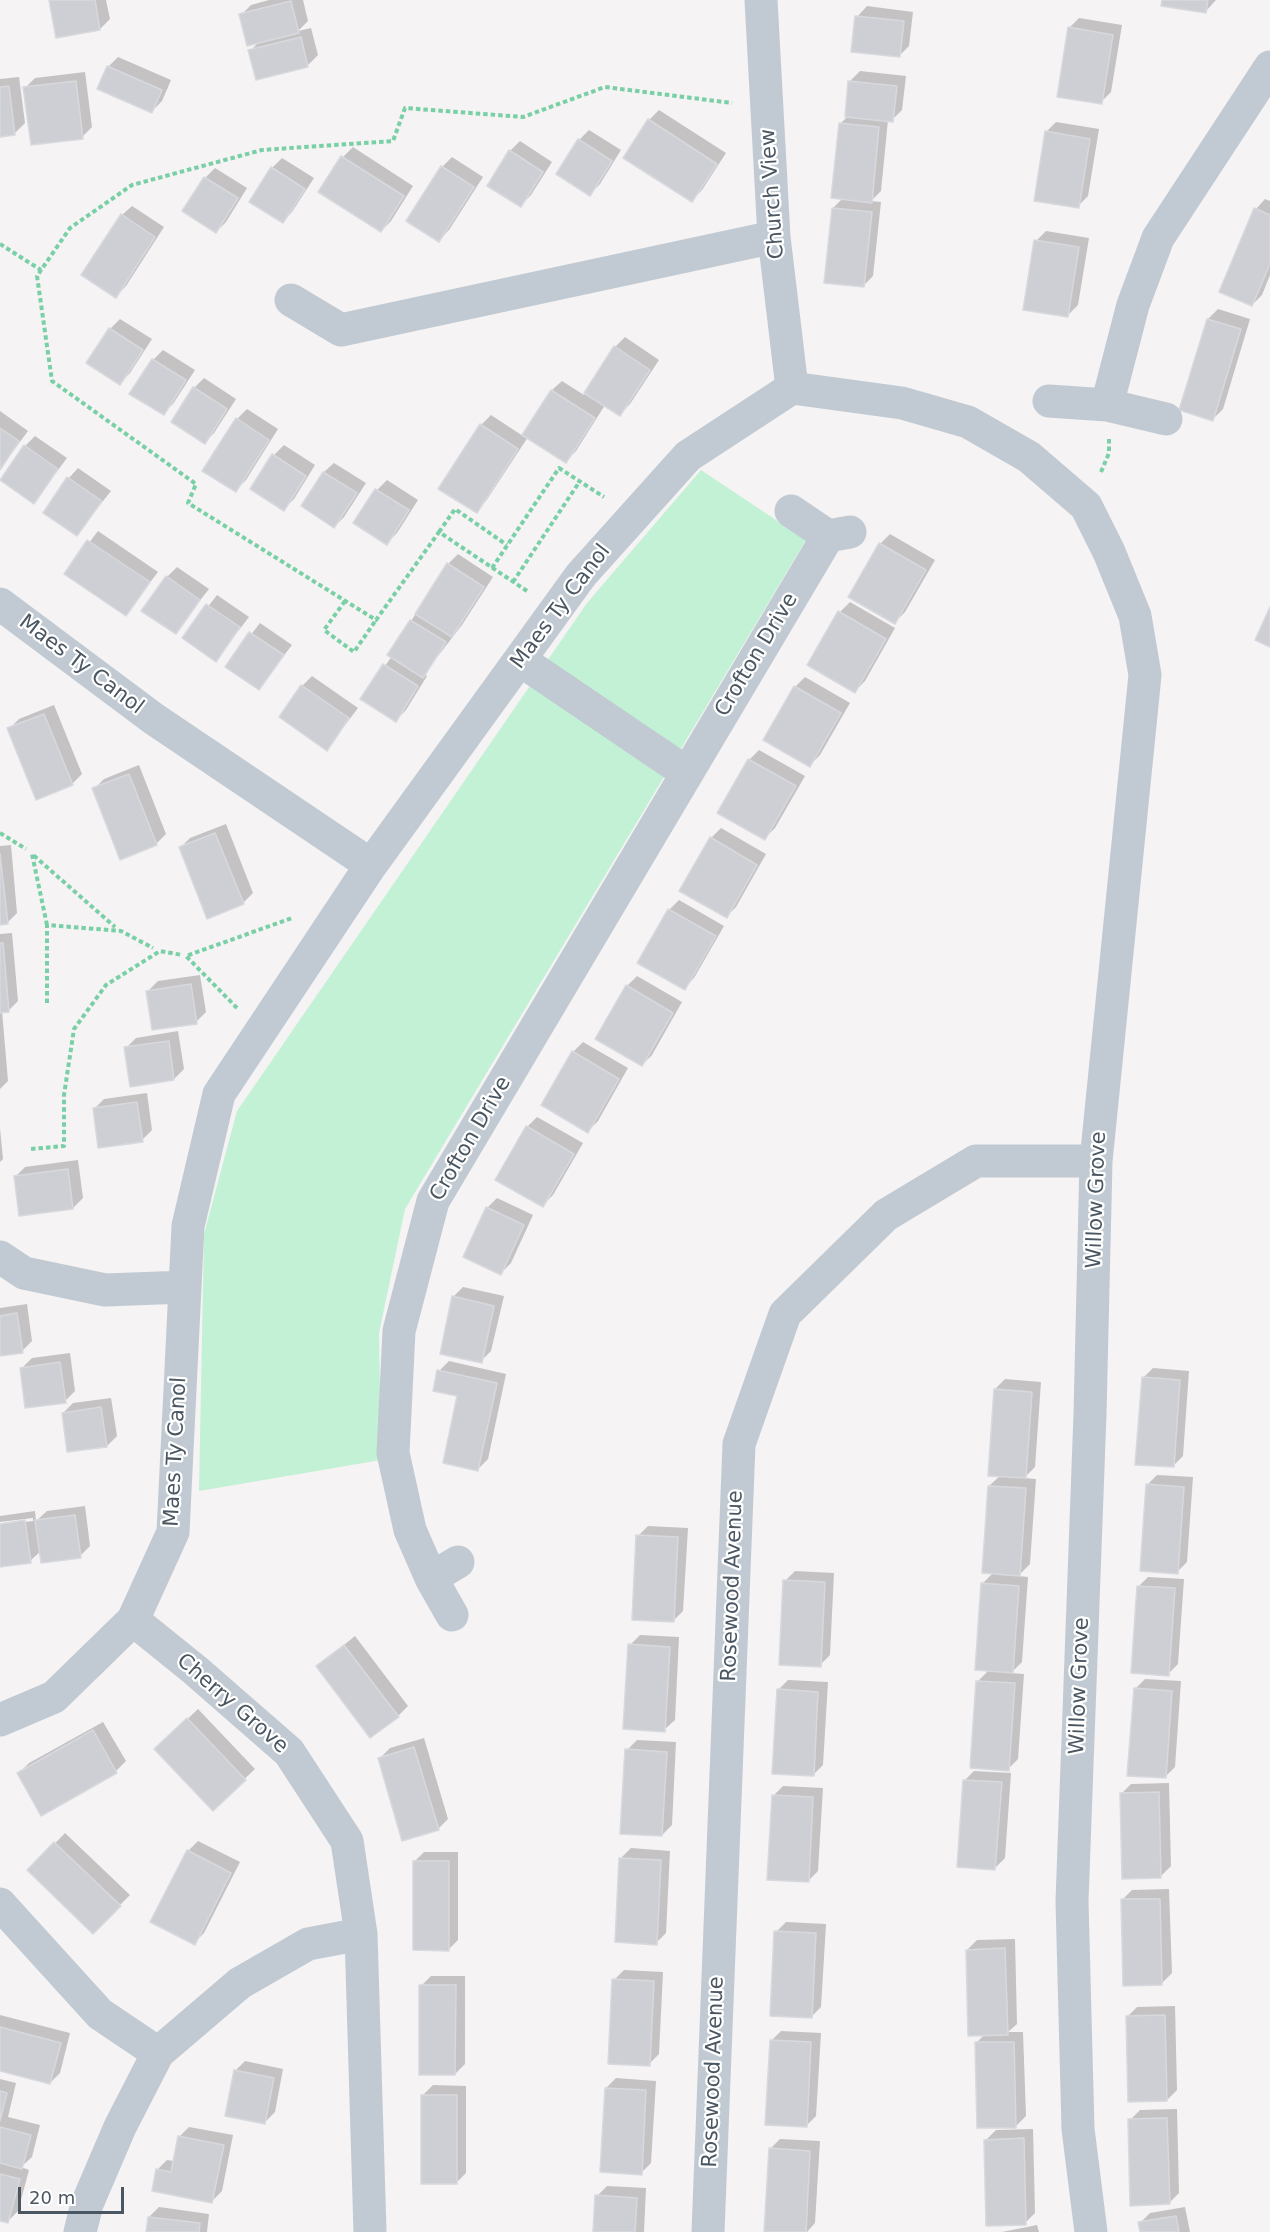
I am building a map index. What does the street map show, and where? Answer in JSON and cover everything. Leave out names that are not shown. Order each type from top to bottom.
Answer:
[{"type":"street","name":"Church View","points":[[761,0],[774,237],[792,388]]},
{"type":"street","points":[[1107,405],[1133,304],[1158,238],[1270,67]]},
{"type":"street","points":[[291,300],[341,330],[774,237]]},
{"type":"street","name":"Willow Grove","points":[[792,388],[902,403],[968,422],[1029,458],[1086,506],[1109,552],[1135,616],[1145,675],[1096,1161],[1090,1414],[1072,1902],[1078,2129],[1091,2232]]},
{"type":"street","name":"Maes Ty Canol","points":[[0,1720],[54,1697],[133,1620],[173,1532],[188,1226],[219,1094],[371,865],[581,574],[688,456],[792,388]]},
{"type":"street","points":[[1049,400],[1107,405],[1166,419]]},
{"type":"street","name":"Crofton Drive","points":[[452,1615],[445,1570],[411,1530],[393,1453],[399,1331],[433,1201],[687,773],[839,534],[791,511]]},
{"type":"street","name":"Maes Ty Canol","points":[[0,604],[154,719],[371,865]]},
{"type":"street","points":[[520,660],[687,773]]},
{"type":"street","name":"Rosewood Avenue","points":[[708,2232],[739,1444],[785,1314],[886,1215],[976,1161],[1096,1161]]},
{"type":"street","points":[[0,1257],[24,1273],[105,1290],[185,1287]]},
{"type":"street","name":"Cherry Grove","points":[[133,1620],[195,1670],[289,1752],[347,1841],[361,1934],[370,2232]]},
{"type":"street","points":[[0,1904],[100,2014],[158,2053]]},
{"type":"street","points":[[80,2232],[87,2204],[120,2127],[158,2053],[240,1983],[308,1944],[361,1934]]},
{"type":"path","points":[[0,244],[41,270]]},
{"type":"path","points":[[1086,506],[1109,453],[1107,405]]},
{"type":"path","points":[[492,568],[559,468],[607,500]]},
{"type":"path","points":[[513,582],[580,482]]},
{"type":"path","points":[[439,532],[455,509],[507,545]]},
{"type":"path","points":[[345,601],[324,630],[354,652],[376,620]]},
{"type":"path","points":[[0,833],[26,849]]},
{"type":"path","points":[[47,1003],[47,925],[32,854],[115,927]]},
{"type":"path","points":[[242,1013],[186,956],[299,916]]},
{"type":"path","points":[[47,925],[120,931],[153,948]]},
{"type":"path","points":[[31,1149],[64,1146],[64,1095],[74,1029],[106,985],[160,951],[182,955]]},
{"type":"green space","points":[[701,470],[806,540],[405,1209],[379,1333],[381,1460],[199,1491],[204,1234],[237,1111],[587,603]]},
{"type":"building","points":[[49,0],[95,0],[100,30],[56,38]]},
{"type":"building","points":[[1162,0],[1208,0],[1206,13],[1161,6]]},
{"type":"building","points":[[291,1],[299,33],[247,46],[239,14]]},
{"type":"building","points":[[855,16],[904,21],[900,57],[851,52]]},
{"type":"building","points":[[1068,27],[1113,35],[1102,104],[1057,97]]},
{"type":"building","points":[[301,37],[308,67],[256,80],[248,50]]},
{"type":"building","points":[[107,66],[162,90],[152,113],[97,89]]},
{"type":"building","points":[[76,81],[83,139],[31,145],[23,87]]},
{"type":"building","points":[[848,81],[897,86],[893,122],[845,117]]},
{"type":"building","points":[[9,86],[15,135],[0,137],[0,87]]},
{"type":"building","points":[[648,119],[717,164],[692,202],[623,158]]},
{"type":"building","points":[[839,123],[879,127],[872,203],[831,198]]},
{"type":"building","points":[[1045,131],[1090,139],[1079,208],[1034,201]]},
{"type":"building","points":[[578,139],[612,161],[590,196],[556,174]]},
{"type":"building","points":[[509,150],[543,172],[521,207],[487,186]]},
{"type":"building","points":[[341,156],[404,196],[381,232],[318,192]]},
{"type":"building","points":[[441,166],[474,187],[439,242],[406,221]]},
{"type":"building","points":[[271,167],[305,189],[283,223],[249,202]]},
{"type":"building","points":[[204,177],[238,198],[216,233],[182,211]]},
{"type":"building","points":[[832,208],[872,212],[864,287],[824,283]]},
{"type":"building","points":[[1254,208],[1270,215],[1270,264],[1252,306],[1219,292]]},
{"type":"building","points":[[121,214],[155,237],[116,298],[81,275]]},
{"type":"building","points":[[1034,240],[1079,247],[1068,317],[1023,310]]},
{"type":"building","points":[[1207,319],[1241,329],[1213,421],[1179,410]]},
{"type":"building","points":[[109,328],[143,350],[120,385],[86,363]]},
{"type":"building","points":[[614,346],[650,370],[620,416],[584,393]]},
{"type":"building","points":[[152,359],[186,380],[164,415],[129,394]]},
{"type":"building","points":[[193,387],[227,409],[205,444],[171,422]]},
{"type":"building","points":[[551,390],[595,418],[566,463],[522,435]]},
{"type":"building","points":[[236,418],[269,440],[236,492],[202,471]]},
{"type":"building","points":[[480,424],[518,449],[477,513],[438,489]]},
{"type":"building","points":[[0,428],[19,441],[0,470]]},
{"type":"building","points":[[24,445],[58,469],[34,504],[0,480]]},
{"type":"building","points":[[272,454],[306,476],[284,511],[250,489]]},
{"type":"building","points":[[323,472],[357,493],[334,528],[301,506]]},
{"type":"building","points":[[67,477],[102,501],[77,536],[43,513]]},
{"type":"building","points":[[375,489],[409,510],[387,545],[353,523]]},
{"type":"building","points":[[87,540],[150,582],[126,616],[64,574]]},
{"type":"building","points":[[879,543],[926,570],[895,624],[848,597]]},
{"type":"building","points":[[447,563],[484,587],[452,637],[415,614]]},
{"type":"building","points":[[166,576],[200,600],[176,634],[141,611]]},
{"type":"building","points":[[206,604],[240,627],[216,662],[182,638]]},
{"type":"building","points":[[1270,607],[1270,647],[1255,640]]},
{"type":"building","points":[[838,611],[886,639],[855,693],[807,665]]},
{"type":"building","points":[[410,620],[446,642],[423,678],[387,655]]},
{"type":"building","points":[[249,632],[284,655],[259,690],[225,667]]},
{"type":"building","points":[[383,664],[418,686],[396,722],[360,699]]},
{"type":"building","points":[[301,685],[349,718],[327,751],[279,717]]},
{"type":"building","points":[[794,686],[841,713],[810,767],[763,740]]},
{"type":"building","points":[[44,714],[73,785],[36,800],[7,728]]},
{"type":"building","points":[[748,759],[796,786],[765,840],[717,813]]},
{"type":"building","points":[[129,774],[157,845],[120,860],[92,788]]},
{"type":"building","points":[[215,833],[244,904],[207,919],[179,847]]},
{"type":"building","points":[[710,837],[757,865],[727,918],[679,891]]},
{"type":"building","points":[[0,854],[8,924],[0,925]]},
{"type":"building","points":[[668,909],[716,936],[685,990],[637,963]]},
{"type":"building","points":[[0,943],[3,943],[9,1012],[0,1013]]},
{"type":"building","points":[[191,984],[197,1024],[152,1030],[146,991]]},
{"type":"building","points":[[626,985],[673,1013],[642,1066],[595,1039]]},
{"type":"building","points":[[169,1041],[174,1080],[130,1087],[124,1047]]},
{"type":"building","points":[[572,1051],[619,1079],[588,1133],[541,1105]]},
{"type":"building","points":[[137,1102],[143,1142],[98,1148],[93,1108]]},
{"type":"building","points":[[526,1126],[574,1154],[543,1207],[495,1180]]},
{"type":"building","points":[[68,1169],[73,1209],[19,1216],[14,1176]]},
{"type":"building","points":[[486,1207],[524,1225],[501,1275],[463,1257]]},
{"type":"building","points":[[452,1296],[494,1306],[482,1363],[440,1354]]},
{"type":"building","points":[[17,1313],[23,1353],[0,1356],[0,1316]]},
{"type":"building","points":[[60,1362],[66,1403],[25,1408],[20,1368]]},
{"type":"building","points":[[437,1370],[497,1383],[478,1471],[443,1463],[457,1396],[433,1391]]},
{"type":"building","points":[[1142,1377],[1180,1380],[1174,1467],[1135,1465]]},
{"type":"building","points":[[994,1389],[1032,1392],[1026,1478],[988,1476]]},
{"type":"building","points":[[101,1407],[107,1447],[67,1452],[62,1413]]},
{"type":"building","points":[[1146,1484],[1184,1487],[1178,1574],[1140,1571]]},
{"type":"building","points":[[988,1486],[1026,1488],[1020,1576],[982,1573]]},
{"type":"building","points":[[75,1515],[81,1558],[41,1563],[35,1520]]},
{"type":"building","points":[[25,1520],[31,1563],[0,1567],[0,1524]]},
{"type":"building","points":[[636,1535],[678,1537],[674,1622],[632,1620]]},
{"type":"building","points":[[783,1580],[825,1582],[821,1667],[779,1665]]},
{"type":"building","points":[[981,1583],[1019,1586],[1013,1673],[975,1670]]},
{"type":"building","points":[[1137,1586],[1175,1588],[1169,1676],[1131,1673]]},
{"type":"building","points":[[628,1644],[670,1647],[665,1732],[623,1729]]},
{"type":"building","points":[[344,1645],[399,1717],[370,1738],[316,1666]]},
{"type":"building","points":[[976,1681],[1015,1683],[1009,1771],[970,1768]]},
{"type":"building","points":[[1134,1688],[1172,1691],[1166,1778],[1127,1776]]},
{"type":"building","points":[[777,1689],[818,1692],[814,1776],[772,1774]]},
{"type":"building","points":[[187,1718],[246,1780],[213,1811],[154,1749]]},
{"type":"building","points":[[93,1730],[117,1773],[41,1816],[17,1773]]},
{"type":"building","points":[[414,1747],[439,1830],[402,1841],[378,1758]]},
{"type":"building","points":[[625,1749],[667,1752],[662,1836],[620,1834]]},
{"type":"building","points":[[963,1780],[1002,1782],[995,1870],[957,1867]]},
{"type":"building","points":[[1159,1792],[1161,1878],[1122,1879],[1120,1793]]},
{"type":"building","points":[[772,1795],[813,1797],[809,1882],[767,1880]]},
{"type":"building","points":[[54,1842],[121,1906],[93,1934],[27,1870]]},
{"type":"building","points":[[187,1850],[231,1873],[195,1945],[150,1922]]},
{"type":"building","points":[[619,1858],[661,1860],[657,1945],[615,1942]]},
{"type":"building","points":[[413,1861],[449,1861],[449,1951],[413,1950]]},
{"type":"building","points":[[1121,1899],[1160,1899],[1162,1985],[1123,1986]]},
{"type":"building","points":[[774,1931],[816,1933],[812,2018],[770,2016]]},
{"type":"building","points":[[1005,1948],[1008,2035],[968,2036],[966,1950]]},
{"type":"building","points":[[612,1979],[654,1981],[650,2066],[608,2064]]},
{"type":"building","points":[[419,1985],[456,1985],[455,2075],[419,2075]]},
{"type":"building","points":[[1165,2015],[1167,2101],[1128,2102],[1126,2016]]},
{"type":"building","points":[[0,2027],[61,2043],[50,2084],[0,2071]]},
{"type":"building","points":[[770,2040],[811,2042],[807,2127],[765,2125]]},
{"type":"building","points":[[975,2042],[1014,2042],[1016,2128],[977,2128]]},
{"type":"building","points":[[234,2070],[274,2078],[265,2124],[225,2116]]},
{"type":"building","points":[[605,2088],[646,2090],[642,2175],[600,2172]]},
{"type":"building","points":[[0,2091],[7,2093],[0,2121]]},
{"type":"building","points":[[421,2095],[457,2095],[457,2184],[421,2184]]},
{"type":"building","points":[[1167,2118],[1170,2204],[1130,2206],[1128,2119]]},
{"type":"building","points":[[0,2127],[31,2135],[22,2169],[0,2163]]},
{"type":"building","points":[[178,2136],[224,2145],[212,2203],[152,2191],[156,2169],[171,2172]]},
{"type":"building","points":[[1024,2138],[1026,2225],[986,2226],[984,2140]]},
{"type":"building","points":[[769,2148],[810,2151],[806,2232],[764,2232]]},
{"type":"building","points":[[0,2174],[20,2179],[8,2223],[0,2221]]},
{"type":"building","points":[[595,2195],[637,2198],[635,2232],[593,2232]]},
{"type":"building","points":[[1176,2216],[1179,2232],[1140,2232],[1138,2222]]},
{"type":"building","points":[[148,2217],[200,2223],[199,2232],[146,2232]]}]
